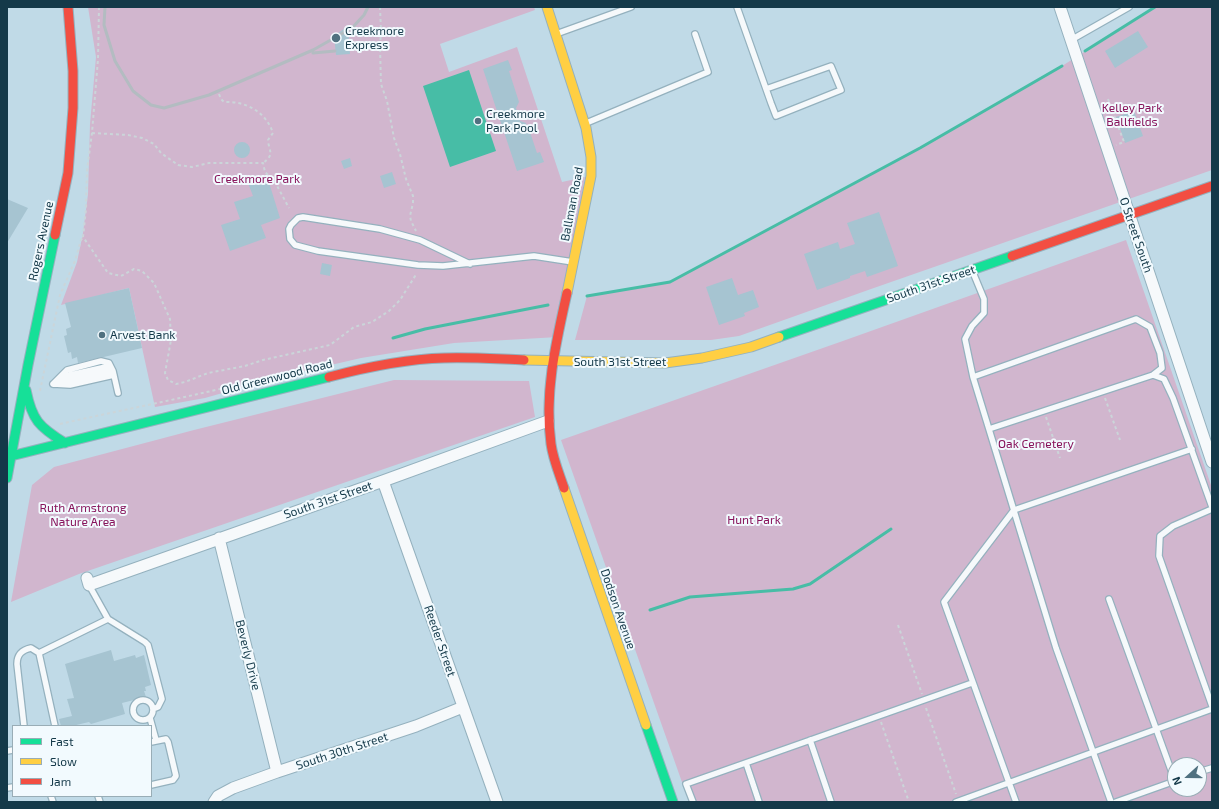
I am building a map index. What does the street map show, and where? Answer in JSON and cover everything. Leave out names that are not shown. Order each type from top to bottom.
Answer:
[{"type":"main road","name":"Rogers Avenue","points":[[7,478],[9,457],[69,165],[73,100],[72,56],[68,7]]},
{"type":"main road","name":"Ballman Road","points":[[547,7],[584,124],[592,164],[574,262],[553,361]]},
{"type":"main road","name":"South 31st Street","points":[[553,361],[665,363],[727,354],[751,347],[1212,186]]},
{"type":"main road","name":"Old Greenwood Road","points":[[9,457],[368,367],[394,362],[445,358],[553,361]]},
{"type":"main road","points":[[548,421],[548,401],[553,361]]},
{"type":"main road","points":[[25,383],[28,405],[34,419],[45,431],[65,443]]},
{"type":"main road","name":"Dodson Avenue","points":[[548,421],[552,454],[673,802]]},
{"type":"street","name":"O Street South","points":[[1060,7],[1129,215],[1208,438],[1212,462]]},
{"type":"street","name":"South 31st Street","points":[[88,581],[219,538],[383,481],[548,421]]},
{"type":"street","name":"Reeder Street","points":[[383,481],[497,802]]},
{"type":"street","name":"Beverly Drive","points":[[219,538],[277,772]]},
{"type":"street","name":"South 30th Street","points":[[217,798],[277,772],[416,726],[463,707]]},
{"type":"lane","points":[[556,34],[631,7]]},
{"type":"lane","points":[[737,7],[766,89],[776,116],[841,90],[831,66],[766,89]]},
{"type":"lane","points":[[1071,40],[1129,7]]},
{"type":"lane","points":[[584,124],[708,72],[695,34]]},
{"type":"lane","points":[[470,264],[420,240],[380,229],[303,217],[294,221],[289,229],[290,239],[295,245],[318,251],[418,265],[443,266],[470,264],[534,256],[574,262]]},
{"type":"lane","points":[[972,270],[984,299],[984,312],[972,326],[965,338],[973,377],[1056,648],[1111,802]]},
{"type":"lane","points":[[973,377],[1136,318],[1150,327],[1160,353],[1162,368],[1153,375],[989,429]]},
{"type":"lane","points":[[112,370],[53,384],[67,370],[101,362],[109,363],[112,370],[118,393]]},
{"type":"lane","points":[[1153,375],[1164,379],[1173,398],[1212,508],[1173,526],[1160,536],[1159,556],[1212,706]]},
{"type":"lane","points":[[1016,802],[944,602],[1014,510],[1192,449]]},
{"type":"lane","points":[[88,581],[108,619],[145,642],[148,646],[162,699],[158,707],[153,709]]},
{"type":"lane","points":[[1109,599],[1167,758]]},
{"type":"lane","points":[[39,653],[108,619]]},
{"type":"lane","points":[[24,725],[17,658],[22,651],[31,648],[39,653],[54,725]]},
{"type":"lane","points":[[693,802],[686,784],[972,682]]},
{"type":"lane","points":[[145,700],[150,703],[153,709],[150,718],[143,720],[137,718],[134,712],[134,706],[139,701],[145,700]]},
{"type":"lane","points":[[957,802],[1212,709]]},
{"type":"lane","points":[[150,718],[154,728],[153,741],[166,739],[168,742],[176,776],[174,780],[152,785]]},
{"type":"lane","points":[[810,740],[831,802]]},
{"type":"lane","points":[[746,763],[759,802]]},
{"type":"lane","points":[[1116,802],[1167,784]]},
{"type":"path","points":[[99,7],[98,59],[92,133],[87,170],[86,209],[83,237],[108,273],[121,276],[134,269],[142,271],[154,283],[170,319],[171,340],[165,373],[168,380],[176,384],[208,373],[245,366],[263,360],[330,345],[354,327],[372,322],[389,311],[400,300],[417,273]]},
{"type":"path","points":[[380,7],[381,84],[394,138],[400,154],[406,179],[413,196],[414,203],[410,216],[411,222],[417,232]]},
{"type":"path","points":[[92,133],[128,135],[142,138],[154,144],[161,153],[178,165],[192,167],[209,163],[263,163],[269,159],[270,155],[268,140],[273,133],[271,124],[259,111],[233,102],[224,102],[219,94]]},
{"type":"path","points":[[1108,99],[1124,142],[1113,146]]},
{"type":"path","points":[[263,163],[265,172],[275,182],[289,208]]},
{"type":"path","points":[[228,387],[245,383]]},
{"type":"path","points":[[1102,391],[1120,440]]},
{"type":"path","points":[[1044,410],[1060,458]]},
{"type":"path","points":[[898,625],[957,802]]},
{"type":"path","points":[[879,716],[910,802]]},
{"type":"green space","name":"Creekmore Park","points":[[88,7],[534,7],[535,10],[440,44],[449,72],[517,47],[562,182],[585,177],[558,337],[454,343],[361,358],[275,378],[205,398],[155,407],[129,288],[61,305],[77,262],[83,233],[88,194],[90,124],[96,57]]},
{"type":"green space","name":"Kelley Park Ballfields","points":[[1155,7],[1212,7],[1212,170],[739,336],[711,340],[575,340],[587,296],[670,282],[920,148],[1062,66]]},
{"type":"green space","name":"Oak Cemetery","points":[[1126,240],[1212,488],[1212,802],[689,802],[561,440]]},
{"type":"green space","name":"Ruth Armstrong Nature Area","points":[[394,380],[529,381],[535,417],[79,574],[11,602],[32,485],[54,467]]},
{"type":"shaded area","points":[[469,70],[496,151],[450,167],[423,86]]},
{"type":"building","points":[[348,26],[350,54],[336,55],[334,36]]},
{"type":"building","points":[[1138,31],[1148,47],[1115,68],[1105,51]]},
{"type":"building","points":[[508,60],[512,70],[509,71],[519,102],[516,108],[520,121],[526,123],[537,153],[540,152],[544,162],[517,171],[483,69]]},
{"type":"building","points":[[1134,111],[1143,136],[1125,143],[1116,117]]},
{"type":"building","points":[[239,142],[245,142],[250,147],[248,156],[245,158],[239,158],[234,153],[234,147]]},
{"type":"building","points":[[350,158],[352,166],[344,169],[341,161]]},
{"type":"building","points":[[392,172],[396,184],[384,188],[380,176]]},
{"type":"building","points":[[267,176],[280,218],[261,225],[266,238],[230,251],[221,225],[240,219],[234,202],[253,196],[248,183]]},
{"type":"building","points":[[7,199],[28,208],[7,243]]},
{"type":"building","points":[[879,212],[898,266],[867,277],[865,271],[817,290],[804,254],[838,242],[840,249],[855,244],[847,223]]},
{"type":"building","points":[[322,263],[332,265],[330,276],[320,274]]},
{"type":"building","points":[[732,278],[738,295],[753,290],[759,307],[744,313],[745,316],[719,325],[706,287]]},
{"type":"building","name":"Arvest Bank","points":[[129,288],[142,348],[78,363],[77,357],[72,359],[71,352],[68,353],[64,336],[67,335],[66,329],[71,327],[65,303]]},
{"type":"building","points":[[111,650],[114,661],[135,655],[136,658],[144,655],[151,685],[145,687],[146,691],[144,691],[146,697],[122,703],[125,714],[91,724],[89,722],[76,725],[61,725],[59,719],[72,716],[67,699],[74,698],[65,664]]},
{"type":"waterway","points":[[1085,51],[1155,7]]},
{"type":"waterway","points":[[587,296],[670,282],[920,148],[1062,66]]},
{"type":"waterway","points":[[393,338],[425,329],[548,305]]},
{"type":"waterway","points":[[650,610],[690,597],[793,589],[810,584],[891,529]]},
{"type":"railway","points":[[105,7],[104,25],[115,61],[133,91],[151,105],[164,108],[209,95],[313,50],[352,28],[364,15],[368,7]]},
{"type":"railway","points":[[313,53],[335,51]]},
{"type":"traffic: fast","points":[[7,478],[28,365],[55,235]]},
{"type":"traffic: fast","points":[[779,337],[1012,256]]},
{"type":"traffic: fast","points":[[7,457],[329,377]]},
{"type":"traffic: fast","points":[[26,390],[31,409],[38,422],[65,443]]},
{"type":"traffic: fast","points":[[646,725],[673,802]]},
{"type":"traffic: slow","points":[[547,7],[586,128],[591,157],[591,176],[567,293]]},
{"type":"traffic: slow","points":[[524,360],[665,363],[702,358],[751,347],[779,337]]},
{"type":"traffic: slow","points":[[564,488],[646,725]]},
{"type":"traffic: jam","points":[[55,235],[68,173],[73,108],[73,71],[68,7]]},
{"type":"traffic: jam","points":[[1012,256],[1212,186]]},
{"type":"traffic: jam","points":[[564,488],[552,450],[549,425],[549,406],[555,349],[567,293]]},
{"type":"traffic: jam","points":[[329,377],[386,364],[414,360],[464,358],[524,360]]},
{"type":"place","name":"Creekmore Express","points":[[336,38]]},
{"type":"place","name":"Creekmore Park Pool","points":[[478,121]]},
{"type":"place","name":"Arvest Bank","points":[[102,335]]},
{"type":"park label","name":"Hunt Park","points":[[754,520]]}]
